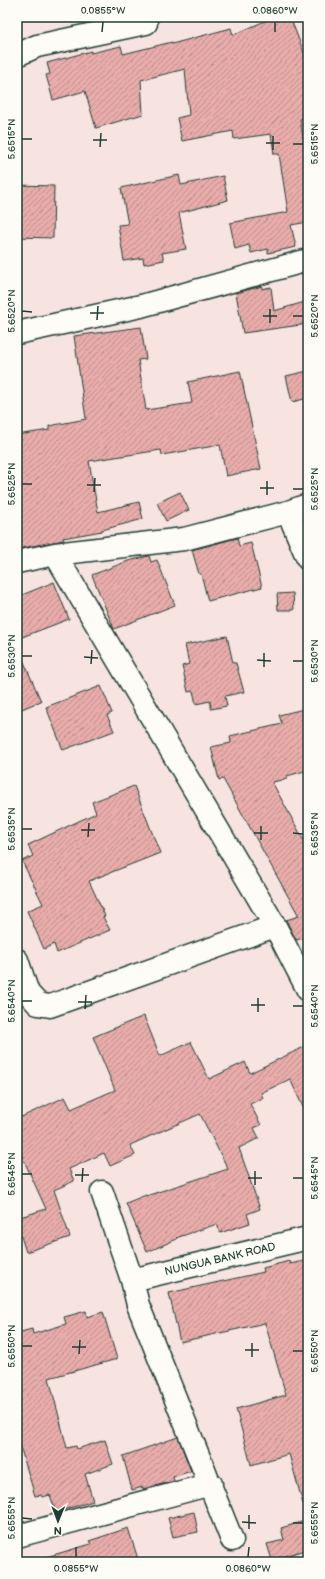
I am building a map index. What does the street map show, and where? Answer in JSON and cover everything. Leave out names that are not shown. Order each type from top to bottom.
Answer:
[{"type":"street","points":[[17,55],[37,46],[146,23]]},
{"type":"street","points":[[17,333],[141,306],[308,260]]},
{"type":"street","points":[[17,562],[55,554],[184,539],[298,509],[308,559]]},
{"type":"street","points":[[55,554],[275,926],[308,990]]},
{"type":"street","points":[[17,960],[28,993],[38,1004],[50,1006],[275,926]]},
{"type":"street","points":[[102,1192],[132,1280],[138,1305],[211,1484],[232,1540]]},
{"type":"street","name":"NUNGUA BANK ROAD","points":[[132,1280],[308,1238]]},
{"type":"street","points":[[17,1536],[211,1484]]},
{"type":"building","points":[[274,17],[290,17],[308,63],[308,101],[302,103],[308,116],[300,119],[308,168],[308,222],[291,225],[296,247],[268,253],[268,249],[251,253],[249,245],[235,249],[230,223],[288,212],[279,154],[274,154],[271,134],[234,139],[233,131],[182,141],[177,118],[189,115],[185,69],[141,80],[143,114],[96,128],[85,91],[53,100],[46,75],[50,74],[47,63],[91,51],[91,53],[121,46],[123,54],[172,42],[172,44],[231,28],[233,35]]},
{"type":"building","points":[[179,175],[181,185],[223,176],[228,200],[179,213],[186,249],[162,253],[164,260],[144,264],[143,258],[124,261],[118,225],[128,224],[121,188]]},
{"type":"building","points":[[17,185],[54,186],[53,238],[17,237]]},
{"type":"building","points":[[262,286],[262,289],[271,287],[274,311],[308,301],[308,324],[243,333],[236,293]]},
{"type":"building","points":[[141,327],[146,359],[138,360],[146,410],[192,403],[188,382],[240,371],[261,469],[226,476],[220,445],[162,455],[161,450],[89,461],[98,512],[139,502],[143,519],[102,531],[63,538],[64,540],[17,549],[17,435],[49,430],[49,426],[86,419],[74,336]]},
{"type":"building","points":[[308,371],[308,398],[292,402],[286,376]]},
{"type":"building","points":[[180,492],[189,510],[166,521],[157,503]]},
{"type":"building","points":[[237,538],[239,546],[251,543],[262,587],[208,601],[201,574],[199,574],[192,550]]},
{"type":"building","points":[[149,556],[151,562],[157,560],[175,605],[114,629],[92,575],[128,561]]},
{"type":"building","points":[[54,582],[69,619],[17,639],[17,597]]},
{"type":"building","points":[[293,593],[294,610],[278,610],[277,594]]},
{"type":"building","points":[[227,636],[233,663],[236,663],[244,692],[225,696],[227,706],[211,709],[210,701],[196,704],[193,691],[188,692],[182,666],[189,664],[185,645]]},
{"type":"building","points":[[17,646],[41,701],[17,711]]},
{"type":"building","points":[[101,686],[112,713],[107,715],[114,731],[63,750],[46,707]]},
{"type":"building","points":[[308,708],[308,770],[287,776],[287,779],[272,782],[308,848],[308,937],[296,940],[286,920],[299,916],[223,779],[219,780],[211,747],[231,743],[230,736],[282,724],[279,715]]},
{"type":"building","points":[[134,786],[160,853],[89,881],[105,916],[103,917],[110,930],[57,953],[54,944],[44,949],[27,911],[43,904],[22,861],[33,856],[28,845],[96,813],[92,802]]},
{"type":"building","points":[[144,1016],[160,1056],[191,1042],[209,1079],[245,1062],[250,1073],[308,1045],[308,1118],[290,1079],[261,1093],[263,1098],[250,1104],[261,1125],[254,1128],[259,1138],[239,1148],[260,1209],[247,1214],[250,1223],[220,1233],[217,1224],[176,1238],[177,1239],[147,1252],[126,1203],[146,1195],[228,1169],[200,1114],[130,1145],[135,1155],[110,1166],[104,1153],[69,1169],[74,1181],[54,1190],[70,1237],[26,1252],[17,1224],[17,1218],[46,1209],[17,1145],[17,1119],[65,1097],[71,1109],[115,1090],[93,1037]]},
{"type":"building","points":[[308,1260],[308,1503],[303,1504],[289,1454],[251,1465],[236,1409],[286,1395],[265,1323],[180,1342],[169,1293],[264,1272],[263,1268],[289,1261],[290,1264]]},
{"type":"building","points":[[86,1311],[87,1317],[103,1312],[117,1359],[49,1378],[67,1448],[76,1446],[77,1449],[105,1440],[113,1464],[85,1474],[93,1501],[56,1512],[50,1495],[42,1497],[41,1495],[35,1496],[20,1446],[17,1447],[17,1333],[32,1329],[33,1334],[66,1324],[64,1317]]},
{"type":"building","points":[[178,1437],[191,1471],[173,1477],[174,1481],[143,1489],[143,1487],[132,1490],[123,1456]]},
{"type":"building","points":[[194,1512],[198,1532],[173,1537],[168,1518]]},
{"type":"building","points":[[308,1520],[308,1549],[272,1560],[267,1544],[284,1540],[281,1528]]},
{"type":"building","points":[[128,1528],[139,1562],[47,1562],[46,1557],[91,1544],[89,1541]]}]
